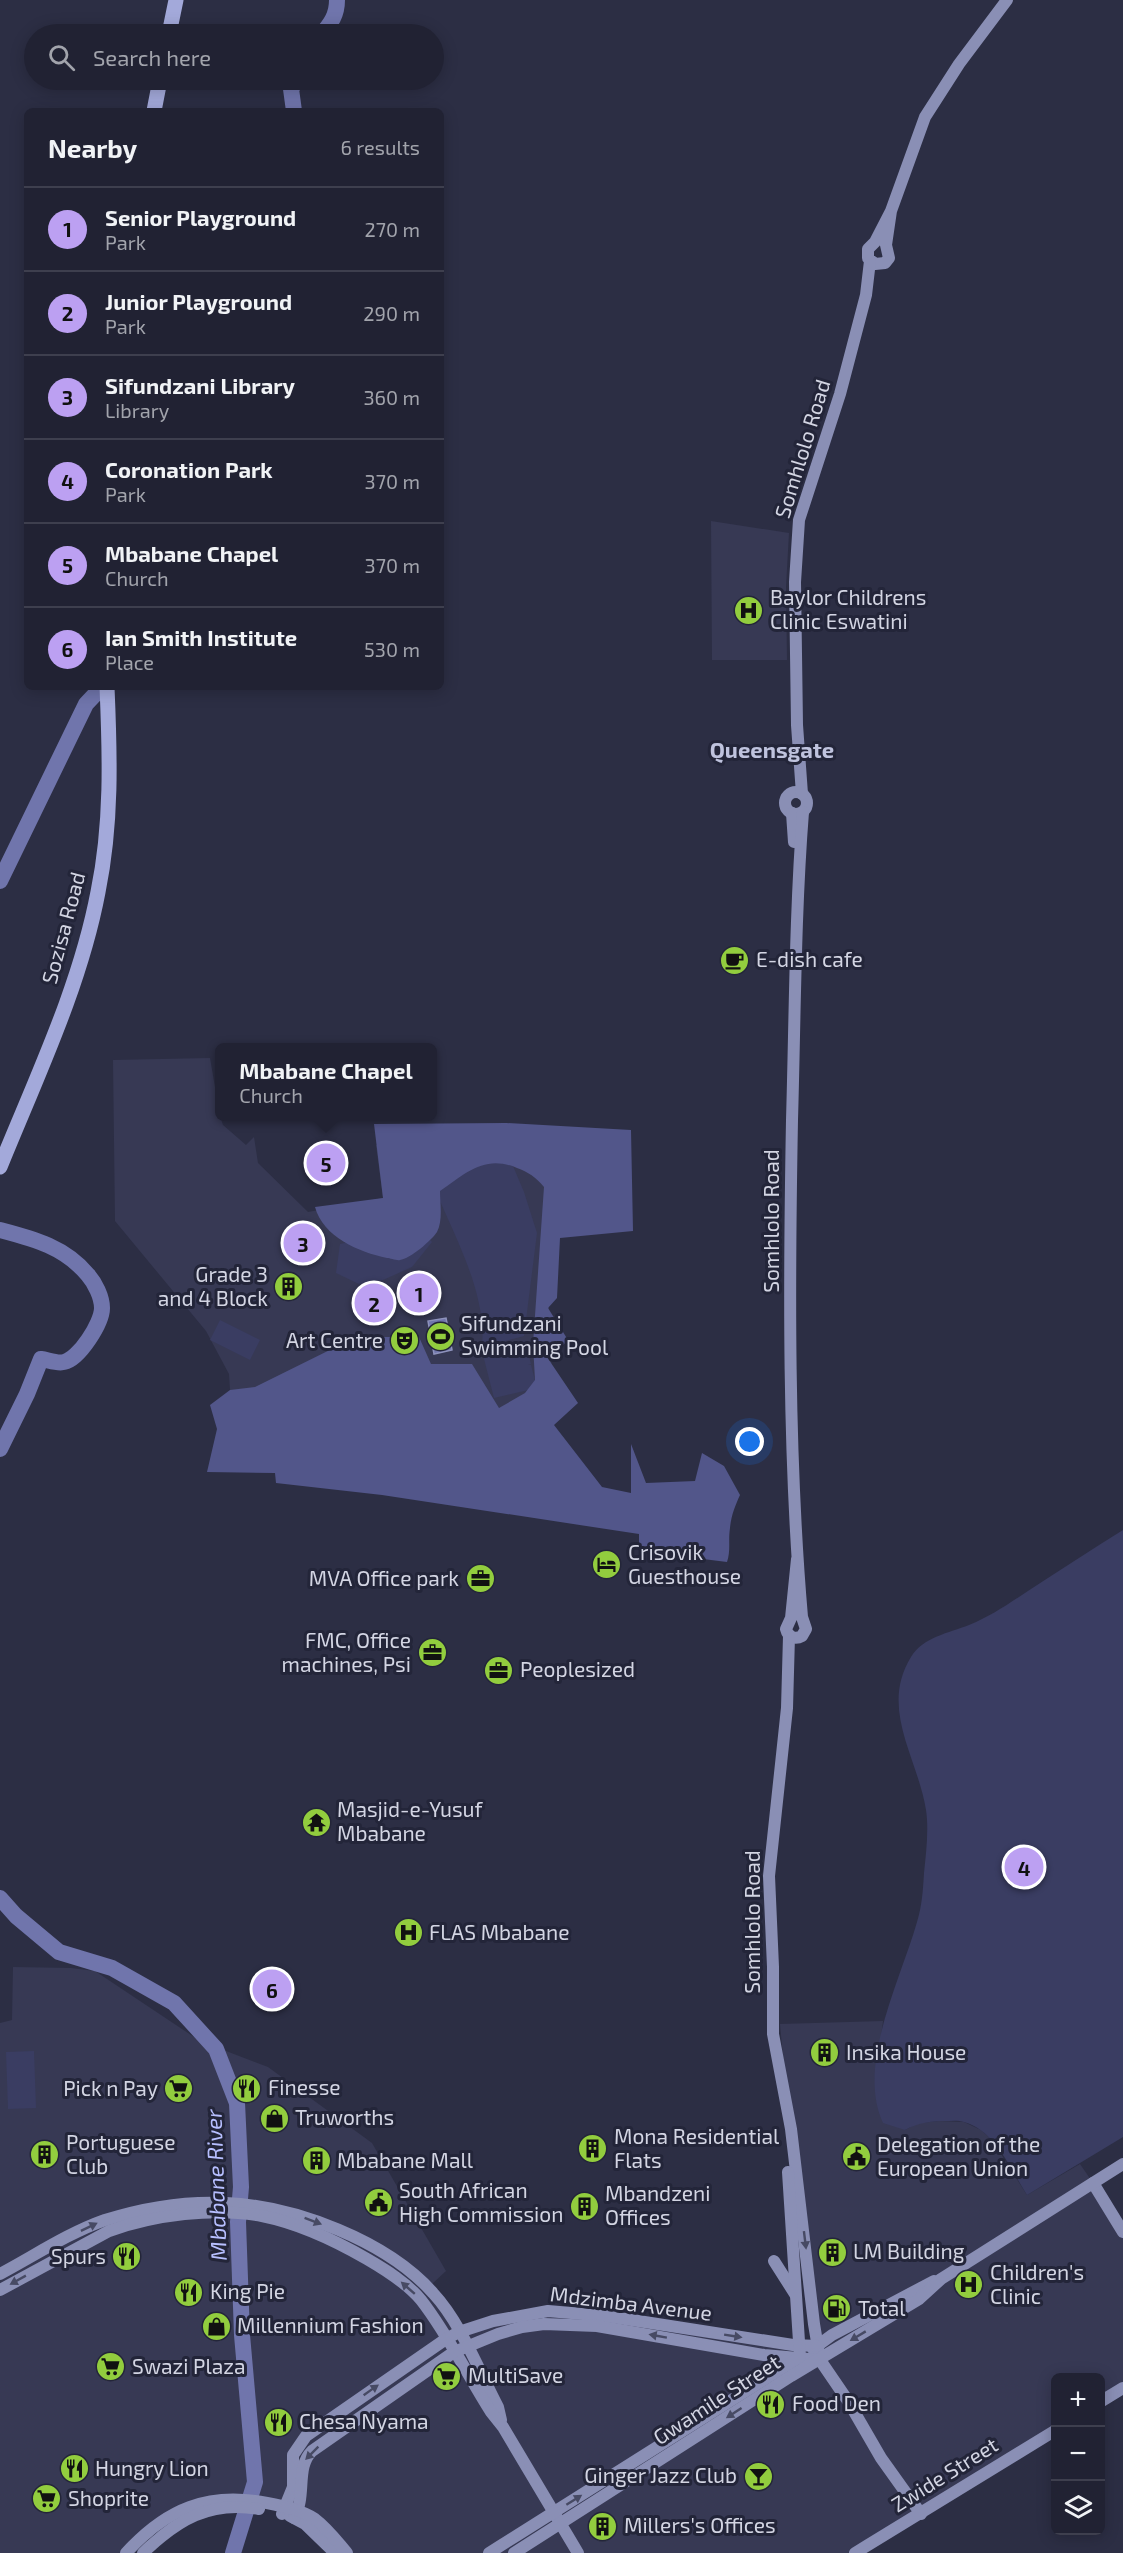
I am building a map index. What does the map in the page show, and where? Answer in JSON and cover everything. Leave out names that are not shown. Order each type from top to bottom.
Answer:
[{"type":"main road","points":[[172,24],[176,0]]},
{"type":"main road","name":"Somhlolo Road","points":[[876,262],[867,255],[868,249],[880,244],[910,153],[926,117],[959,64],[1006,0]]},
{"type":"main road","points":[[155,108],[158,90]]},
{"type":"main road","name":"Somhlolo Road","points":[[876,262],[889,258],[880,244]]},
{"type":"main road","name":"Somhlolo Road","points":[[820,2360],[793,2148],[773,2034],[769,1876],[794,1637],[786,1627],[796,1618],[797,1558],[793,1495],[790,1217],[797,813],[807,803],[797,793],[795,582],[799,520],[840,394],[876,262]]},
{"type":"main road","name":"Sozisa Road","points":[[0,1167],[77,974],[98,892],[109,821],[108,690]]},
{"type":"main road","name":"Somhlolo Road","points":[[797,793],[787,797],[785,803],[787,810],[797,813]]},
{"type":"main road","name":"Somhlolo Road","points":[[794,1637],[806,1630],[806,1624],[796,1618]]},
{"type":"main road","name":"Somhlolo Road","points":[[787,2120],[786,2139],[800,2351]]},
{"type":"main road","name":"Gwamile Street","points":[[514,2553],[791,2376],[918,2299],[941,2279],[1123,2164]]},
{"type":"main road","points":[[1093,2183],[1123,2232]]},
{"type":"main road","points":[[0,2274],[106,2220],[152,2208],[228,2208],[304,2218],[367,2244],[418,2277],[435,2295],[459,2332],[498,2408],[503,2427]]},
{"type":"main road","points":[[0,2290],[92,2239],[128,2224],[228,2208]]},
{"type":"main road","points":[[259,2211],[351,2250],[387,2272],[421,2301],[485,2403],[503,2427],[578,2553]]},
{"type":"main road","points":[[774,2261],[797,2304],[811,2302]]},
{"type":"main road","name":"Gwamile Street","points":[[818,2346],[832,2335],[918,2288],[941,2279]]},
{"type":"main road","name":"Mdzimba Avenue","points":[[290,2513],[293,2455],[306,2436],[446,2339],[493,2320],[548,2311],[606,2316],[800,2351],[820,2360]]},
{"type":"main road","name":"Mdzimba Avenue","points":[[290,2513],[302,2499],[303,2463],[307,2456],[384,2399],[454,2352],[498,2334],[544,2324],[597,2326],[787,2361]]},
{"type":"main road","name":"Mdzimba Avenue","points":[[800,2351],[818,2346]]},
{"type":"main road","name":"Gwamile Street","points":[[489,2553],[800,2351]]},
{"type":"main road","points":[[820,2360],[881,2458],[921,2514]]},
{"type":"main road","points":[[1105,2399],[1123,2388]]},
{"type":"main road","name":"Zwide Street","points":[[855,2553],[1051,2433]]},
{"type":"main road","points":[[126,2553],[148,2531],[180,2511],[203,2502],[234,2502],[264,2506],[314,2519],[347,2553]]},
{"type":"main road","points":[[143,2553],[186,2518],[234,2502]]},
{"type":"main road","points":[[290,2513],[335,2553]]},
{"type":"shaded area","name":"Baylor Childrens Clinic Eswatini","points":[[711,521],[789,533],[786,587],[787,660],[712,660]]},
{"type":"shaded area","points":[[210,1058],[215,1087],[215,1121],[222,1121],[223,1125],[246,1145],[254,1137],[258,1163],[308,1212],[383,1198],[376,1145],[542,1136],[553,1403],[499,1408],[230,1390],[229,1374],[206,1331],[115,1221],[113,1060]]},
{"type":"shaded area","points":[[506,1123],[631,1130],[633,1231],[560,1238],[557,1298],[548,1308],[568,1340],[549,1360],[578,1403],[554,1425],[602,1487],[631,1493],[631,1444],[646,1483],[695,1481],[702,1453],[724,1466],[740,1495],[731,1519],[727,1562],[639,1551],[639,1534],[382,1495],[276,1483],[275,1473],[207,1472],[217,1429],[210,1405],[230,1390],[255,1387],[356,1337],[419,1337],[431,1364],[472,1364],[499,1408],[525,1393],[535,1380],[533,1344],[544,1187],[538,1180],[525,1171],[506,1164],[485,1164],[467,1172],[440,1191],[441,1212],[437,1232],[415,1253],[399,1260],[365,1252],[344,1242],[326,1227],[315,1207],[383,1198],[374,1124]]},
{"type":"shaded area","points":[[492,1159],[513,1166],[537,1233],[524,1336],[482,1347],[480,1306],[475,1286],[435,1189]]},
{"type":"shaded area","points":[[422,1231],[432,1242],[412,1267],[383,1280],[359,1284],[336,1273],[340,1244]]},
{"type":"shaded area","points":[[425,1283],[431,1288],[414,1307],[405,1298]]},
{"type":"shaded area","points":[[384,1297],[395,1305],[360,1310],[354,1306],[356,1301]]},
{"type":"shaded area","name":"Sifundzani Swimming Pool","points":[[446,1318],[452,1350],[434,1354],[428,1321]]},
{"type":"shaded area","points":[[220,1320],[260,1340],[250,1360],[210,1340]]},
{"type":"shaded area","points":[[525,1341],[531,1364],[528,1365],[531,1365],[537,1388],[494,1398],[482,1351]]},
{"type":"shaded area","points":[[1123,1530],[1123,2137],[1027,2195],[1001,2152],[985,2133],[975,2126],[959,2121],[940,2121],[919,2124],[905,2130],[883,2123],[876,2100],[875,2075],[878,2049],[892,1995],[919,1916],[927,1842],[926,1810],[904,1734],[899,1696],[902,1676],[911,1657],[922,1645],[937,1636],[969,1625],[993,1613]]},
{"type":"shaded area","points":[[13,1967],[71,1968],[95,1971],[200,2041],[268,2067],[372,2143],[446,2271],[432,2284],[459,2332],[548,2311],[812,2343],[804,2292],[780,2024],[883,2021],[875,2089],[905,2130],[918,2123],[939,2121],[964,2122],[981,2130],[992,2140],[1027,2195],[1080,2164],[1093,2183],[1123,2232],[1123,2393],[1105,2404],[1105,2373],[1051,2373],[1051,2436],[855,2553],[344,2553],[275,2505],[189,2507],[126,2553],[0,2553],[0,2023],[12,2020]]},
{"type":"shaded area","points":[[34,2051],[36,2108],[8,2109],[6,2052]]},
{"type":"waterway","name":"Mbabane River","points":[[329,24],[336,10],[337,0]]},
{"type":"waterway","name":"Mbabane River","points":[[291,90],[294,108]]},
{"type":"waterway","name":"Mbabane River","points":[[0,881],[86,704],[99,690]]},
{"type":"waterway","name":"Mbabane River","points":[[0,1230],[48,1245],[69,1257],[93,1282],[102,1304],[98,1322],[83,1348],[70,1359],[62,1362],[41,1359],[0,1449]]},
{"type":"waterway","name":"Mbabane River","points":[[0,1898],[16,1916],[59,1952],[112,1968],[174,2003],[216,2049],[237,2103],[241,2187],[238,2222],[242,2335],[255,2482],[233,2553]]},
{"type":"place","name":"Baylor Childrens Clinic Eswatini","points":[[749,610]]},
{"type":"place","name":"E-dish cafe","points":[[735,960]]},
{"type":"place","name":"Mbabane Chapel","points":[[326,1163]]},
{"type":"place","name":"Sifundzani Library","points":[[303,1243]]},
{"type":"place","name":"Grade 3 and 4 Block","points":[[289,1287]]},
{"type":"place","name":"Senior Playground","points":[[419,1293]]},
{"type":"place","name":"Junior Playground","points":[[374,1303]]},
{"type":"place","name":"Sifundzani Swimming Pool","points":[[440,1336]]},
{"type":"place","name":"Art Centre","points":[[404,1341]]},
{"type":"place","name":"Crisovik Guesthouse","points":[[607,1565]]},
{"type":"place","name":"MVA Office park","points":[[480,1579]]},
{"type":"place","name":"FMC, Office machines, Psi","points":[[432,1653]]},
{"type":"place","name":"Peoplesized","points":[[499,1670]]},
{"type":"place","name":"Masjid-e-Yusuf Mbabane","points":[[316,1822]]},
{"type":"place","name":"Coronation Park","points":[[1024,1867]]},
{"type":"place","name":"FLAS Mbabane","points":[[408,1933]]},
{"type":"place","name":"Ian Smith Institute","points":[[272,1989]]},
{"type":"place","name":"Insika House","points":[[825,2053]]},
{"type":"place","name":"Finesse","points":[[247,2088]]},
{"type":"place","name":"Pick n Pay","points":[[179,2089]]},
{"type":"place","name":"Truworths","points":[[274,2118]]},
{"type":"place","name":"Mona Residential Flats","points":[[593,2149]]},
{"type":"place","name":"Portuguese Club","points":[[45,2155]]},
{"type":"place","name":"Delegation of the European Union","points":[[856,2157]]},
{"type":"place","name":"Mbabane Mall","points":[[316,2161]]},
{"type":"place","name":"South African High Commission","points":[[378,2203]]},
{"type":"place","name":"Mbandzeni Offices","points":[[584,2206]]},
{"type":"place","name":"LM Building","points":[[832,2252]]},
{"type":"place","name":"Spurs","points":[[127,2257]]},
{"type":"place","name":"Children's Clinic","points":[[969,2285]]},
{"type":"place","name":"King Pie","points":[[189,2292]]},
{"type":"place","name":"Total","points":[[837,2309]]},
{"type":"place","name":"Millennium Fashion","points":[[216,2326]]},
{"type":"place","name":"Swazi Plaza","points":[[111,2367]]},
{"type":"place","name":"MultiSave","points":[[447,2376]]},
{"type":"place","name":"Food Den","points":[[771,2404]]},
{"type":"place","name":"Chesa Nyama","points":[[278,2422]]},
{"type":"place","name":"Hungry Lion","points":[[74,2469]]},
{"type":"place","name":"Ginger Jazz Club","points":[[758,2476]]},
{"type":"place","name":"Shoprite","points":[[47,2499]]},
{"type":"place","name":"Millers's Offices","points":[[603,2526]]},
{"type":"district","name":"Queensgate","points":[[772,750]]}]
